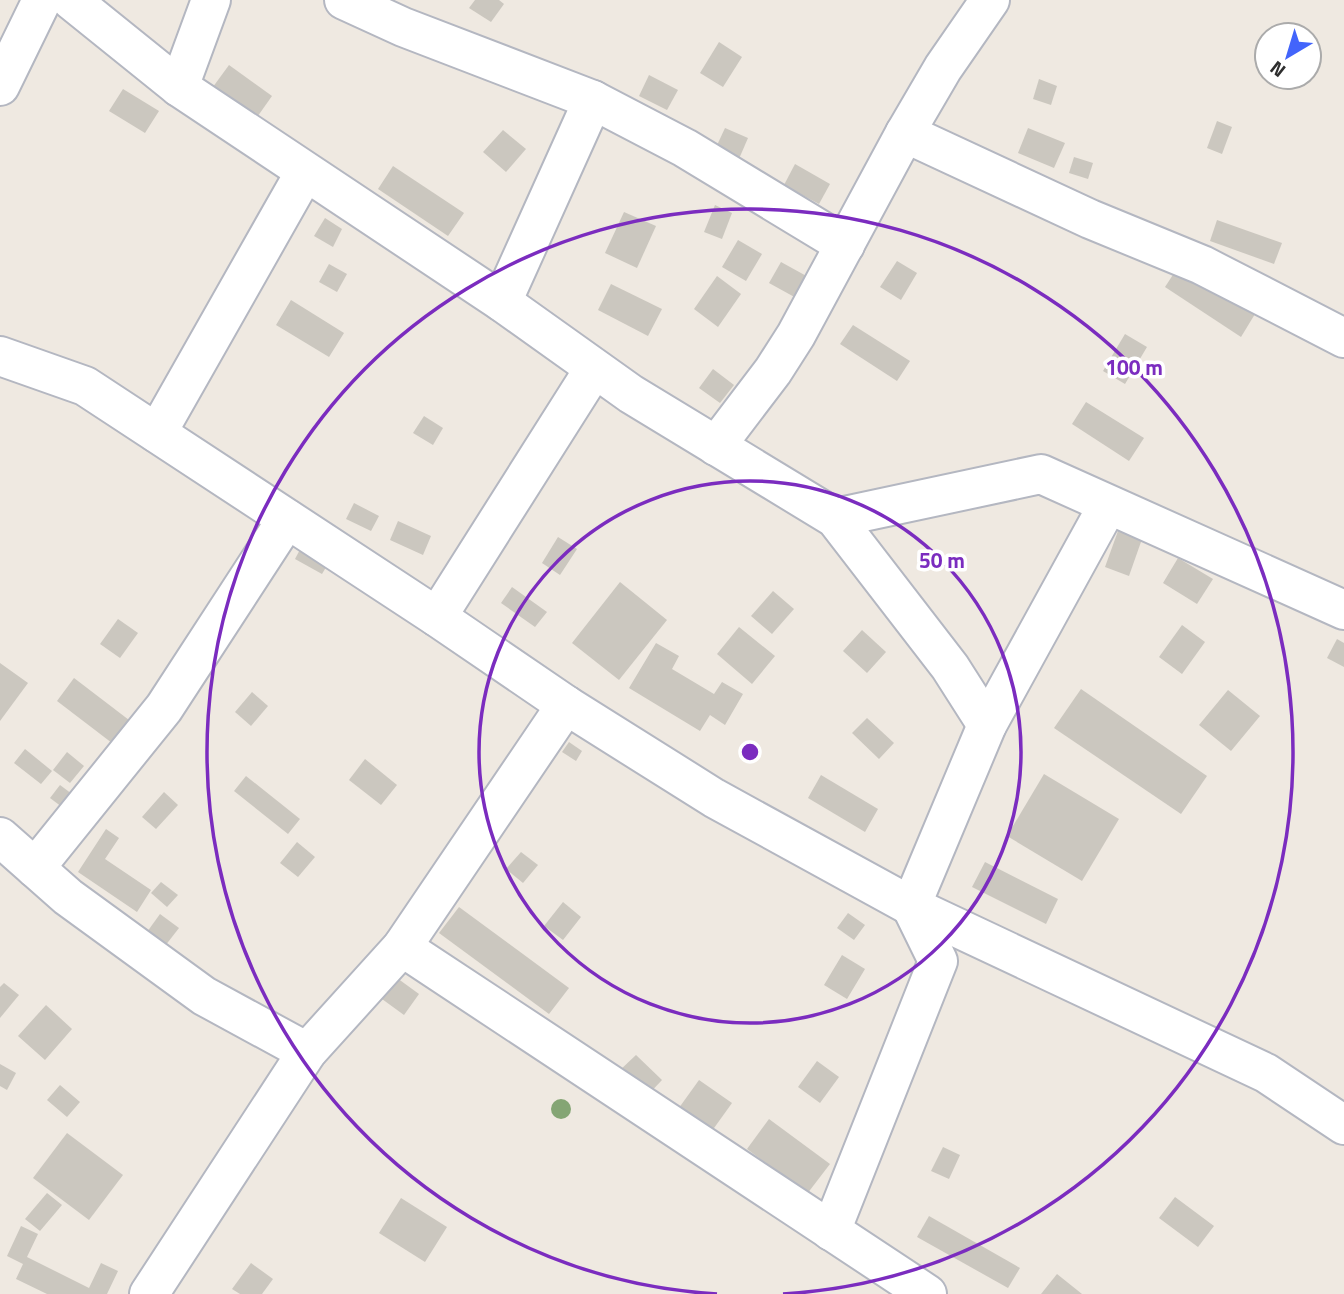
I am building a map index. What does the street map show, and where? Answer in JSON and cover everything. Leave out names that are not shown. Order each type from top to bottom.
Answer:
[{"type":"street","points":[[0,86],[42,0]]},
{"type":"street","points":[[71,0],[180,87],[502,302],[594,369],[835,518],[950,667],[987,725]]},
{"type":"street","points":[[180,87],[211,0]]},
{"type":"street","points":[[344,0],[402,27],[593,100],[685,148],[845,245]]},
{"type":"street","points":[[716,446],[773,371],[796,335],[905,133],[943,68],[990,0]]},
{"type":"street","points":[[502,302],[593,100]]},
{"type":"street","points":[[905,133],[1090,219],[1202,265],[1344,338]]},
{"type":"street","points":[[157,433],[305,172]]},
{"type":"street","points":[[0,356],[85,386],[566,705],[714,798],[911,906],[1266,1073],[1344,1125]]},
{"type":"street","points":[[437,617],[594,369]]},
{"type":"street","points":[[835,518],[1041,474],[1344,610]]},
{"type":"street","points":[[831,1231],[938,961],[911,906],[987,725],[1108,505]]},
{"type":"street","points":[[35,869],[164,708],[287,519]]},
{"type":"street","points":[[149,1294],[307,1052],[402,947],[566,705]]},
{"type":"street","points":[[0,837],[68,897],[204,996],[307,1052]]},
{"type":"street","points":[[402,947],[927,1294]]},
{"type":"building","points":[[475,0],[499,0],[504,4],[491,22],[469,8]]},
{"type":"building","points":[[719,42],[742,57],[723,87],[700,73]]},
{"type":"building","points":[[229,65],[272,96],[253,123],[210,91]]},
{"type":"building","points":[[649,75],[678,90],[667,110],[639,96]]},
{"type":"building","points":[[1039,79],[1057,86],[1051,105],[1033,99]]},
{"type":"building","points":[[123,89],[159,111],[145,133],[109,111]]},
{"type":"building","points":[[1217,121],[1232,127],[1222,154],[1207,148]]},
{"type":"building","points":[[725,128],[748,138],[735,168],[712,156]]},
{"type":"building","points":[[1028,128],[1065,143],[1054,168],[1018,153]]},
{"type":"building","points":[[503,130],[526,149],[506,172],[483,152]]},
{"type":"building","points":[[1074,157],[1093,163],[1088,179],[1069,173]]},
{"type":"building","points":[[795,164],[830,184],[819,204],[784,185]]},
{"type":"building","points":[[393,166],[464,213],[448,236],[378,189]]},
{"type":"building","points":[[715,205],[732,213],[722,239],[704,232]]},
{"type":"building","points":[[624,212],[656,226],[637,268],[605,253]]},
{"type":"building","points":[[325,218],[342,229],[333,247],[314,236]]},
{"type":"building","points":[[1217,220],[1282,243],[1274,264],[1210,241]]},
{"type":"building","points":[[738,240],[762,254],[746,281],[722,267]]},
{"type":"building","points":[[897,261],[917,273],[901,300],[880,287]]},
{"type":"building","points":[[781,262],[810,278],[798,299],[769,283]]},
{"type":"building","points":[[329,264],[347,274],[337,292],[319,282]]},
{"type":"building","points":[[1180,264],[1255,314],[1241,337],[1165,287]]},
{"type":"building","points":[[717,276],[741,294],[718,327],[694,309]]},
{"type":"building","points":[[611,284],[662,309],[648,336],[598,310]]},
{"type":"building","points":[[291,300],[344,333],[329,357],[276,325]]},
{"type":"building","points":[[853,325],[910,361],[897,381],[840,344]]},
{"type":"building","points":[[1125,334],[1147,347],[1125,384],[1103,371]]},
{"type":"building","points":[[713,369],[734,385],[720,403],[699,388]]},
{"type":"building","points":[[1086,402],[1144,438],[1129,461],[1072,424]]},
{"type":"building","points":[[424,416],[443,428],[433,445],[413,433]]},
{"type":"building","points":[[354,503],[379,516],[371,531],[346,519]]},
{"type":"building","points":[[398,521],[431,536],[423,555],[390,540]]},
{"type":"building","points":[[1118,531],[1142,539],[1129,576],[1105,567]]},
{"type":"building","points":[[558,537],[577,549],[560,575],[542,563]]},
{"type":"building","points":[[304,542],[332,557],[322,574],[295,559]]},
{"type":"building","points":[[1178,558],[1213,579],[1197,604],[1163,583]]},
{"type":"building","points":[[620,582],[667,620],[619,680],[572,643]]},
{"type":"building","points":[[512,587],[547,612],[535,627],[501,603]]},
{"type":"building","points":[[773,591],[794,609],[772,634],[751,616]]},
{"type":"building","points":[[118,619],[138,633],[120,658],[100,644]]},
{"type":"building","points":[[1182,625],[1205,642],[1182,674],[1159,657]]},
{"type":"building","points":[[739,627],[775,656],[752,684],[717,654]]},
{"type":"building","points":[[862,630],[886,652],[867,673],[843,651]]},
{"type":"building","points":[[1337,639],[1344,643],[1344,667],[1327,658]]},
{"type":"building","points":[[656,643],[679,656],[672,669],[714,694],[722,682],[743,694],[725,725],[710,715],[700,731],[629,688]]},
{"type":"building","points":[[0,663],[28,683],[0,721]]},
{"type":"building","points":[[74,678],[129,720],[112,743],[57,701]]},
{"type":"building","points":[[1081,689],[1207,776],[1181,814],[1054,728]]},
{"type":"building","points":[[1228,690],[1260,716],[1231,751],[1199,725]]},
{"type":"building","points":[[252,692],[268,706],[251,726],[235,712]]},
{"type":"building","points":[[867,718],[894,743],[879,759],[852,733]]},
{"type":"building","points":[[569,742],[582,751],[576,761],[562,752]]},
{"type":"building","points":[[25,749],[52,771],[41,784],[14,763]]},
{"type":"building","points":[[67,752],[84,766],[70,783],[53,770]]},
{"type":"building","points":[[365,759],[397,785],[381,805],[349,780]]},
{"type":"building","points":[[1044,774],[1119,819],[1082,881],[1007,836]]},
{"type":"building","points":[[821,775],[878,809],[865,832],[808,798]]},
{"type":"building","points":[[246,776],[300,819],[288,834],[234,791]]},
{"type":"building","points":[[60,785],[76,797],[66,810],[50,798]]},
{"type":"building","points":[[164,792],[178,805],[156,829],[142,817]]},
{"type":"building","points":[[106,829],[119,838],[105,859],[151,890],[137,912],[78,872]]},
{"type":"building","points":[[297,842],[315,857],[298,877],[280,863]]},
{"type":"building","points":[[521,852],[538,865],[523,883],[506,869]]},
{"type":"building","points":[[985,862],[1058,899],[1046,924],[972,887]]},
{"type":"building","points":[[161,882],[178,895],[167,907],[151,893]]},
{"type":"building","points":[[563,902],[581,917],[563,940],[544,926]]},
{"type":"building","points":[[459,907],[569,988],[549,1014],[439,933]]},
{"type":"building","points":[[848,913],[865,925],[854,940],[837,928]]},
{"type":"building","points":[[160,914],[179,928],[165,946],[147,932]]},
{"type":"building","points":[[842,955],[865,969],[847,999],[824,985]]},
{"type":"building","points":[[397,978],[419,994],[404,1015],[382,999]]},
{"type":"building","points":[[4,983],[19,995],[0,1018],[0,987]]},
{"type":"building","points":[[46,1005],[72,1029],[45,1060],[18,1036]]},
{"type":"building","points":[[636,1055],[662,1080],[645,1098],[618,1072]]},
{"type":"building","points":[[817,1061],[839,1077],[820,1103],[798,1087]]},
{"type":"building","points":[[0,1064],[16,1073],[7,1090],[0,1086]]},
{"type":"building","points":[[699,1080],[732,1103],[709,1135],[676,1112]]},
{"type":"building","points":[[60,1085],[80,1102],[67,1117],[47,1100]]},
{"type":"building","points":[[769,1119],[830,1164],[807,1194],[747,1149]]},
{"type":"building","points":[[67,1133],[123,1175],[89,1220],[33,1178]]},
{"type":"building","points":[[943,1147],[960,1155],[949,1179],[931,1171]]},
{"type":"building","points":[[47,1193],[62,1205],[40,1231],[25,1219]]},
{"type":"building","points":[[1175,1197],[1214,1226],[1198,1247],[1159,1218]]},
{"type":"building","points":[[401,1198],[447,1227],[425,1262],[379,1233]]},
{"type":"building","points":[[929,1216],[1020,1268],[1008,1288],[917,1237]]},
{"type":"building","points":[[21,1226],[38,1234],[27,1257],[89,1288],[101,1263],[118,1271],[107,1294],[47,1294],[16,1279],[23,1264],[7,1256]]},
{"type":"building","points":[[251,1263],[273,1279],[262,1294],[240,1294],[232,1289]]},
{"type":"building","points":[[1057,1274],[1082,1294],[1041,1294]]}]
